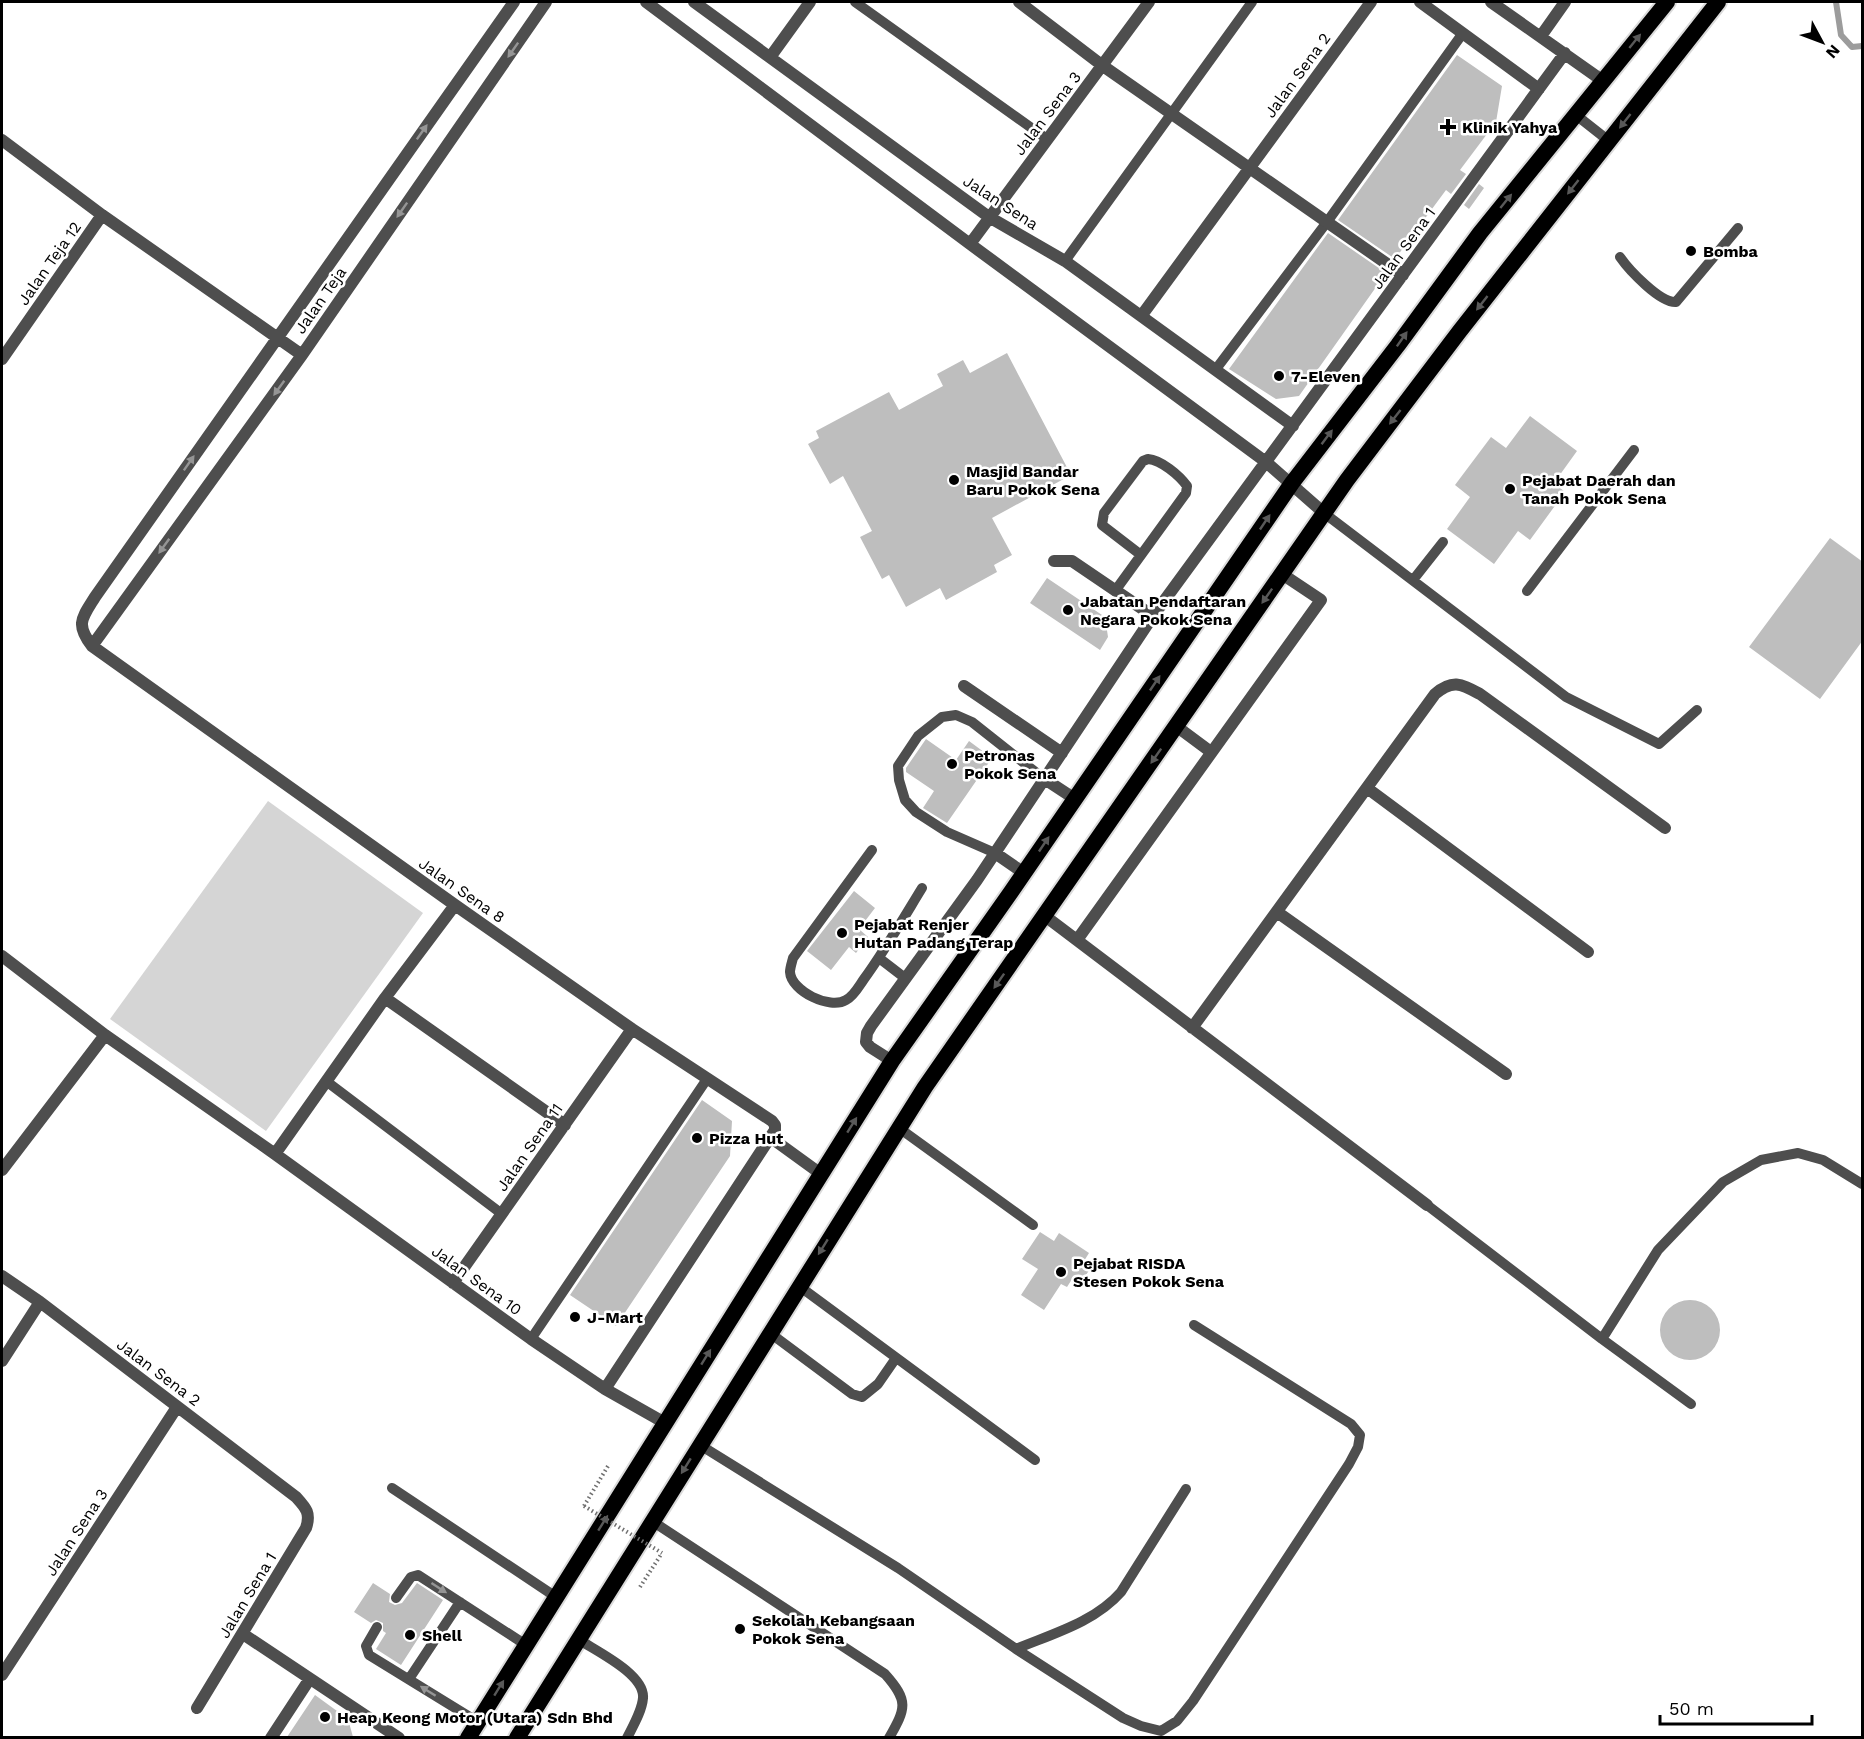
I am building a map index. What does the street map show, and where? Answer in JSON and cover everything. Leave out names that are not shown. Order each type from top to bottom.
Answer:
[{"type":"highway","points":[[468,1737],[892,1061],[1292,483],[1398,345],[1480,232],[1667,2]]},
{"type":"highway","points":[[517,1737],[925,1087],[1324,513],[1459,332],[1718,2]]},
{"type":"street","name":"Jalan Teja","points":[[514,2],[95,597],[81,619],[85,638],[92,646],[302,355],[546,2]]},
{"type":"street","points":[[646,2],[1266,462],[1324,513]]},
{"type":"street","name":"Jalan Sena","points":[[698,2],[989,217],[1065,261],[1293,426]]},
{"type":"street","points":[[771,56],[810,2]]},
{"type":"street","points":[[1019,2],[1103,66],[1403,275]]},
{"type":"street","name":"Jalan Sena 3","points":[[970,244],[1149,2]]},
{"type":"street","name":"Jalan Sena 2","points":[[1142,315],[1371,2]]},
{"type":"street","points":[[1420,2],[1539,89]]},
{"type":"street","points":[[1491,2],[1603,81]]},
{"type":"street","points":[[1541,36],[1565,2]]},
{"type":"street","name":"Jalan Sena 1","points":[[1044,778],[1153,616],[1565,53]]},
{"type":"street","points":[[2,140],[102,215],[302,355]]},
{"type":"street","name":"Jalan Teja 12","points":[[2,358],[102,215]]},
{"type":"street","points":[[1054,561],[1072,561],[1153,616]]},
{"type":"street","points":[[1077,940],[1321,600],[1282,574]]},
{"type":"street","name":"Jalan Sena 8","points":[[92,646],[455,905],[633,1029],[772,1121],[775,1130],[770,1137]]},
{"type":"street","points":[[1192,1028],[1435,694],[1443,688],[1453,684],[1463,684],[1480,694],[1665,828]]},
{"type":"street","points":[[964,686],[1062,753]]},
{"type":"street","points":[[1176,726],[1211,752]]},
{"type":"street","points":[[892,1061],[870,1047],[866,1042],[867,1034],[995,854],[1044,778],[1075,799]]},
{"type":"street","points":[[1366,788],[1588,952]]},
{"type":"street","points":[[995,854],[1024,873]]},
{"type":"street","points":[[275,1154],[455,905]]},
{"type":"street","points":[[1277,912],[1506,1074]]},
{"type":"street","points":[[1045,916],[1427,1205]]},
{"type":"street","name":"Jalan Sena 10","points":[[2,956],[105,1035],[275,1154],[531,1340],[605,1389],[665,1423]]},
{"type":"street","points":[[386,998],[565,1125]]},
{"type":"street","name":"Jalan Sena 11","points":[[453,1283],[633,1029]]},
{"type":"street","points":[[2,1170],[105,1035]]},
{"type":"street","points":[[605,1389],[770,1137],[821,1174]]},
{"type":"street","name":"Jalan Sena 2","points":[[2,1276],[40,1302],[296,1497]]},
{"type":"street","points":[[2,1361],[40,1302]]},
{"type":"street","name":"Jalan Sena 3","points":[[2,1675],[177,1407]]},
{"type":"street","name":"Jalan Sena 1","points":[[197,1708],[306,1528],[309,1518],[305,1507],[296,1497]]},
{"type":"street","points":[[243,1634],[383,1733],[399,1737]]},
{"type":"street","points":[[271,1737],[309,1680]]},
{"type":"lane","points":[[855,2],[1047,139]]},
{"type":"lane","points":[[1065,261],[1252,2]]},
{"type":"lane","points":[[1216,369],[1326,222],[1462,33]]},
{"type":"lane","points":[[1576,114],[1609,141]]},
{"type":"lane","points":[[1620,257],[1629,271],[1667,301],[1676,302],[1738,228]]},
{"type":"lane","points":[[1527,591],[1634,450]]},
{"type":"lane","points":[[1115,591],[1186,493],[1187,486],[1159,462],[1148,459],[1143,461],[1104,513],[1102,520],[1102,525],[1141,555]]},
{"type":"lane","points":[[1324,513],[1566,698],[1659,744],[1697,710]]},
{"type":"lane","points":[[1413,580],[1443,542]]},
{"type":"lane","points":[[995,854],[947,832],[916,812],[905,800],[899,780],[898,766],[918,736],[942,717],[956,715],[972,722],[1044,778]]},
{"type":"lane","points":[[872,850],[793,958],[790,973],[794,982],[809,994],[820,1001],[832,1004],[845,1001],[854,993],[879,958],[922,888]]},
{"type":"lane","points":[[879,958],[905,978]]},
{"type":"lane","points":[[531,1340],[707,1078]]},
{"type":"lane","points":[[326,1081],[502,1214]]},
{"type":"lane","points":[[899,1128],[1033,1225]]},
{"type":"lane","points":[[1602,1339],[1658,1250],[1723,1182],[1761,1160],[1798,1153],[1823,1160],[1863,1184]]},
{"type":"lane","points":[[1427,1205],[1691,1404]]},
{"type":"lane","points":[[799,1286],[1035,1460]]},
{"type":"lane","points":[[700,1445],[898,1568],[1016,1649],[1123,1718],[1161,1731],[1177,1721],[1193,1701],[1349,1464],[1358,1447],[1360,1435],[1351,1424],[1194,1325]]},
{"type":"lane","points":[[770,1333],[852,1394],[862,1397],[878,1384],[896,1358]]},
{"type":"lane","points":[[392,1488],[556,1597]]},
{"type":"lane","points":[[1016,1649],[1060,1631],[1112,1603],[1186,1489]]},
{"type":"lane","points":[[652,1521],[885,1674],[898,1688],[903,1703],[902,1715],[889,1737]]},
{"type":"lane","points":[[396,1598],[411,1577],[418,1575],[526,1645]]},
{"type":"lane","points":[[409,1679],[460,1602]]},
{"type":"lane","points":[[377,1627],[366,1646],[367,1652],[478,1722]]},
{"type":"lane","points":[[578,1639],[633,1676],[641,1684],[644,1696],[641,1709],[627,1737]]},
{"type":"path","points":[[608,1466],[584,1506],[662,1553],[640,1587]]},
{"type":"shaded area","points":[[268,801],[423,913],[266,1131],[110,1019]]},
{"type":"building","points":[[1457,55],[1502,86],[1496,122],[1460,170],[1466,174],[1451,194],[1446,190],[1395,259],[1338,220]]},
{"type":"building","points":[[1479,184],[1484,188],[1469,209],[1464,205]]},
{"type":"building","points":[[1328,233],[1386,273],[1299,396],[1276,399],[1229,369]]},
{"type":"building","name":"Masjid Bandar Baru Pokok Sena","points":[[1007,353],[1071,475],[992,518],[1012,555],[994,565],[997,572],[946,600],[940,588],[906,607],[889,575],[882,579],[860,537],[872,531],[843,476],[830,484],[808,444],[819,438],[816,431],[889,392],[899,410],[943,386],[937,374],[963,360],[970,373]]},
{"type":"building","name":"Pejabat Daerah dan Tanah Pokok Sena","points":[[1530,416],[1577,451],[1554,483],[1565,492],[1530,540],[1518,531],[1494,564],[1447,529],[1470,497],[1455,485],[1491,437],[1506,448]]},
{"type":"building","points":[[1830,538],[1863,562],[1863,640],[1820,699],[1749,647]]},
{"type":"building","name":"Jabatan Pendaftaran Negara Pokok Sena","points":[[1047,578],[1105,617],[1108,637],[1100,650],[1030,603]]},
{"type":"building","points":[[926,739],[956,760],[969,741],[992,758],[947,823],[923,808],[934,791],[906,772],[906,768]]},
{"type":"building","name":"Pejabat Renjer Hutan Padang Terap","points":[[854,891],[875,908],[859,929],[868,937],[856,953],[849,947],[831,970],[807,951]]},
{"type":"building","points":[[702,1100],[732,1121],[730,1156],[616,1326],[570,1295]]},
{"type":"building","name":"Pejabat RISDA Stesen Pokok Sena","points":[[1040,1232],[1054,1241],[1059,1233],[1089,1253],[1084,1261],[1092,1266],[1082,1281],[1074,1276],[1067,1287],[1061,1284],[1044,1310],[1021,1295],[1038,1269],[1022,1259]]},
{"type":"building","points":[[1690,1300],[1707,1305],[1715,1313],[1720,1330],[1715,1347],[1707,1355],[1690,1360],[1673,1355],[1665,1347],[1660,1330],[1665,1313],[1673,1305]]},
{"type":"building","points":[[373,1583],[390,1594],[389,1602],[395,1605],[402,1603],[417,1583],[443,1600],[401,1665],[376,1649],[386,1633],[383,1631],[383,1623],[376,1620],[371,1623],[354,1612]]},
{"type":"building","name":"Heap Keong Motor (Utara) Sdn Bhd","points":[[315,1695],[348,1719],[353,1737],[287,1737]]},
{"type":"waterway","points":[[1836,2],[1841,35],[1852,47],[1862,46]]},
{"type":"place","name":"Klinik Yahya","points":[[1448,127]]},
{"type":"place","name":"Bomba","points":[[1691,251]]},
{"type":"place","name":"7-Eleven","points":[[1279,376]]},
{"type":"place","name":"Masjid Bandar Baru Pokok Sena","points":[[954,480]]},
{"type":"place","name":"Pejabat Daerah dan Tanah Pokok Sena","points":[[1510,489]]},
{"type":"place","name":"Jabatan Pendaftaran Negara Pokok Sena","points":[[1068,610]]},
{"type":"place","name":"Petronas Pokok Sena","points":[[952,764]]},
{"type":"place","name":"Pejabat Renjer Hutan Padang Terap","points":[[842,933]]},
{"type":"place","name":"Pizza Hut","points":[[697,1138]]},
{"type":"place","name":"Pejabat RISDA Stesen Pokok Sena","points":[[1061,1272]]},
{"type":"place","name":"J-Mart","points":[[575,1317]]},
{"type":"place","name":"Sekolah Kebangsaan Pokok Sena","points":[[740,1629]]},
{"type":"place","name":"Shell","points":[[410,1635]]},
{"type":"place","name":"Heap Keong Motor (Utara) Sdn Bhd","points":[[325,1717]]}]
